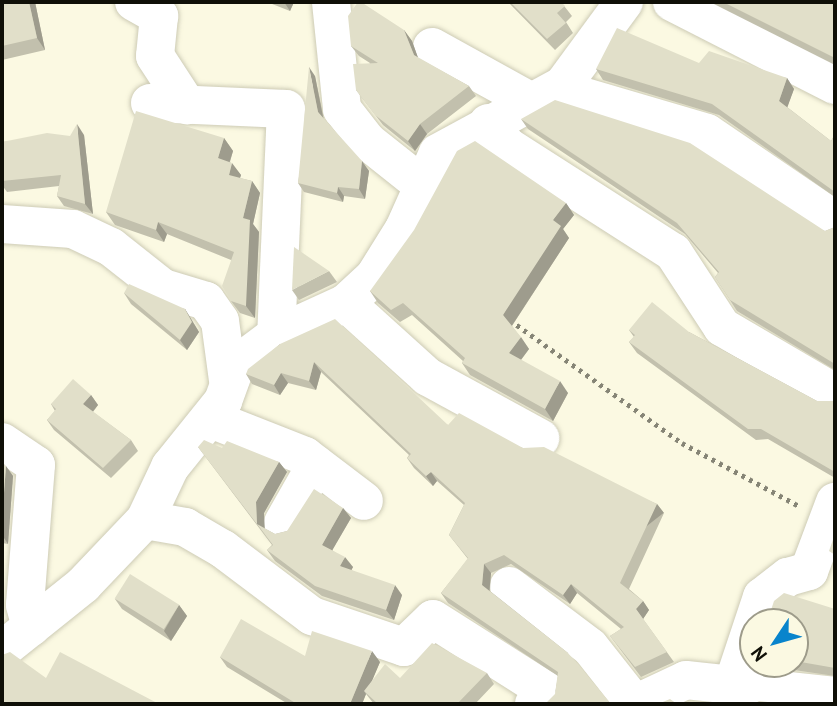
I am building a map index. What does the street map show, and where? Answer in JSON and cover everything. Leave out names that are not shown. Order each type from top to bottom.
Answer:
[{"type":"street","points":[[134,2],[159,16],[155,56],[168,104],[286,109],[276,335]]},
{"type":"street","points":[[331,2],[342,109],[367,141],[421,184]]},
{"type":"street","points":[[16,639],[145,520],[170,467],[211,419],[236,365],[276,335],[346,303],[374,277],[399,238],[421,184],[438,153],[546,93],[624,2]]},
{"type":"street","points":[[672,2],[835,85]]},
{"type":"street","points":[[432,47],[546,93],[578,95],[707,133],[835,220]]},
{"type":"street","points":[[488,123],[507,146],[673,252],[722,327],[835,393]]},
{"type":"street","points":[[2,224],[73,229],[111,247],[163,288],[206,301],[220,321],[228,380]]},
{"type":"street","points":[[346,303],[428,377],[540,438]]},
{"type":"street","points":[[211,419],[316,465],[363,501]]},
{"type":"street","points":[[2,442],[36,465],[26,605],[16,639]]},
{"type":"street","points":[[283,523],[316,465]]},
{"type":"street","points":[[733,684],[762,597],[788,577],[809,571],[830,511]]},
{"type":"street","points":[[145,520],[185,527],[213,543],[312,616],[404,647],[433,619],[545,690],[534,704]]},
{"type":"street","points":[[509,586],[590,647],[635,704],[686,680],[733,684],[830,699]]},
{"type":"path","points":[[499,313],[682,443],[830,511]]},
{"type":"building","points":[[2,2],[29,2],[37,38],[2,46]]},
{"type":"building","points":[[358,2],[404,30],[414,55],[469,86],[420,124],[408,141],[375,115],[356,90],[353,64],[378,63],[351,46],[348,16]]},
{"type":"building","points":[[510,2],[561,2],[565,6],[557,13],[566,23],[547,39]]},
{"type":"building","points":[[723,2],[835,2],[835,58]]},
{"type":"building","points":[[617,28],[699,63],[709,51],[787,78],[779,101],[831,141],[835,134],[835,192],[712,104],[596,69]]},
{"type":"building","points":[[309,67],[318,112],[362,161],[359,189],[338,187],[337,193],[298,183]]},
{"type":"building","points":[[555,100],[690,143],[825,231],[835,227],[835,364],[730,300],[715,277],[719,272],[677,223],[521,119]]},
{"type":"building","points":[[136,111],[224,138],[218,158],[232,163],[229,175],[252,181],[243,218],[250,220],[246,306],[231,301],[222,286],[234,252],[158,222],[156,230],[106,212]]},
{"type":"building","points":[[77,124],[85,204],[57,196],[61,175],[2,181],[2,142],[47,133],[70,136]]},
{"type":"building","points":[[475,141],[566,203],[553,220],[561,226],[503,315],[521,337],[509,353],[560,381],[545,409],[462,363],[465,358],[403,303],[391,310],[370,291],[414,230],[457,151]]},
{"type":"building","points":[[294,247],[329,271],[292,290]]},
{"type":"building","points":[[129,284],[185,309],[192,322],[180,340],[124,293]]},
{"type":"building","points":[[652,302],[689,332],[817,401],[835,401],[835,472],[761,429],[748,429],[629,342],[635,335],[629,330]]},
{"type":"building","points":[[335,319],[448,425],[459,413],[523,448],[544,447],[657,504],[620,583],[643,601],[636,609],[667,652],[635,667],[610,636],[624,627],[571,584],[563,595],[504,555],[484,564],[482,585],[568,653],[611,704],[545,704],[555,694],[558,672],[441,593],[468,558],[449,535],[465,503],[431,472],[426,476],[407,458],[411,454],[314,362],[309,381],[281,373],[274,385],[246,374],[248,369],[280,344]]},
{"type":"building","points":[[73,379],[91,395],[83,404],[131,440],[103,468],[47,420],[56,409],[51,404]]},
{"type":"building","points":[[204,440],[222,448],[227,441],[279,462],[256,502],[257,524],[275,534],[287,531],[314,489],[343,508],[322,545],[345,557],[340,566],[395,585],[386,610],[315,586],[267,550],[273,545],[198,447]]},
{"type":"building","points":[[2,462],[6,466],[2,519]]},
{"type":"building","points":[[835,534],[835,555],[829,551]]},
{"type":"building","points":[[130,574],[179,605],[164,629],[115,599]]},
{"type":"building","points":[[784,593],[835,609],[835,668],[809,663],[809,608],[772,608],[774,601]]},
{"type":"building","points":[[241,619],[305,656],[312,631],[372,651],[350,704],[297,704],[220,657]]},
{"type":"building","points":[[432,643],[487,673],[457,704],[378,704],[364,691],[385,664],[400,678]]},
{"type":"building","points":[[10,652],[46,678],[60,652],[159,704],[2,704],[2,655]]},
{"type":"building","points":[[670,699],[677,704],[658,704]]},
{"type":"building","points":[[759,701],[786,704],[754,704]]}]
